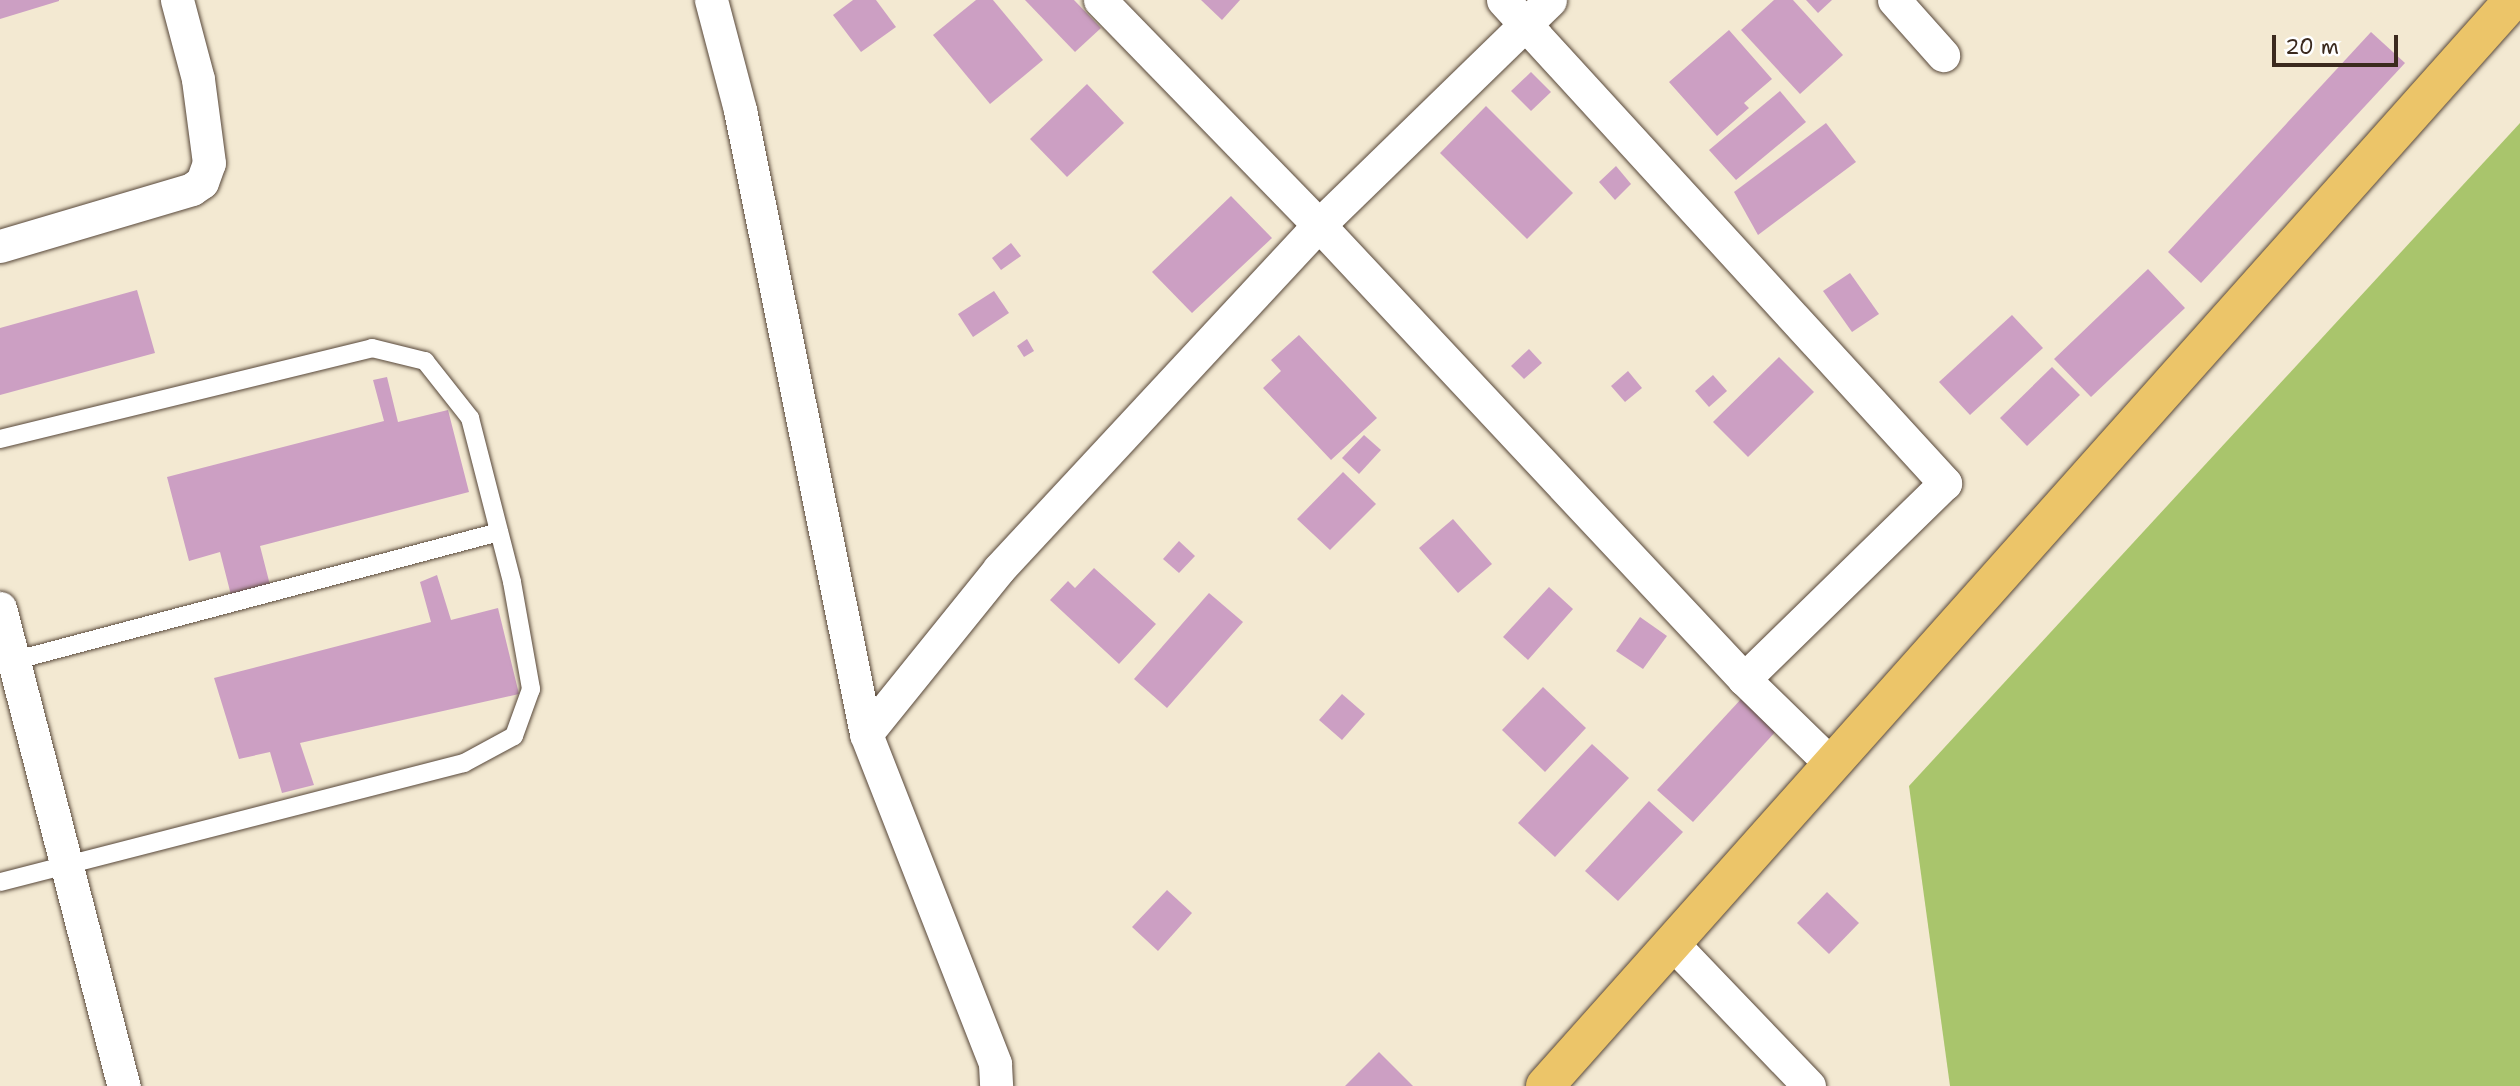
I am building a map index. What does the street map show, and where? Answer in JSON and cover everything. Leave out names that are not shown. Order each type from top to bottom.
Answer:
[{"type":"highway","points":[[1545,1086],[2513,0]]},
{"type":"street","points":[[0,246],[192,188],[202,182],[209,163],[199,91],[177,0]]},
{"type":"street","points":[[711,0],[754,177],[866,734],[995,1064],[996,1086]]},
{"type":"street","points":[[1100,0],[1319,225],[1744,679],[1832,765]]},
{"type":"street","points":[[1503,0],[1945,483],[1744,679]]},
{"type":"street","points":[[866,734],[999,569],[1319,225],[1550,0]]},
{"type":"street","points":[[1894,0],[1943,55]]},
{"type":"street","points":[[0,608],[7,662],[67,864],[124,1086]]},
{"type":"street","points":[[1672,943],[1809,1086]]},
{"type":"lane","points":[[0,439],[372,348],[425,361],[470,418],[499,532],[531,690],[514,736],[464,764],[0,882]]},
{"type":"lane","points":[[7,662],[499,532]]},
{"type":"green space","points":[[2520,123],[2520,1086],[1950,1086],[1909,786]]},
{"type":"building","points":[[0,0],[59,0],[59,1],[0,19]]},
{"type":"building","points":[[853,0],[876,0],[896,27],[861,52],[833,15]]},
{"type":"building","points":[[976,0],[993,0],[1043,60],[990,104],[933,35]]},
{"type":"building","points":[[1025,0],[1074,0],[1101,28],[1075,52]]},
{"type":"building","points":[[1201,0],[1240,0],[1222,20]]},
{"type":"building","points":[[1774,0],[1793,0],[1843,55],[1800,94],[1741,30]]},
{"type":"building","points":[[1806,0],[1832,0],[1818,13]]},
{"type":"building","points":[[1729,30],[1772,79],[1744,103],[1749,108],[1717,136],[1669,82]]},
{"type":"building","points":[[2371,32],[2405,63],[2201,283],[2168,252]]},
{"type":"building","points":[[1531,72],[1551,92],[1531,111],[1511,91]]},
{"type":"building","points":[[1087,84],[1124,123],[1067,177],[1030,139]]},
{"type":"building","points":[[1780,91],[1806,122],[1736,180],[1709,150]]},
{"type":"building","points":[[1486,106],[1573,193],[1527,239],[1440,153]]},
{"type":"building","points":[[1826,123],[1856,162],[1758,235],[1734,192]]},
{"type":"building","points":[[1616,166],[1631,184],[1615,200],[1599,182]]},
{"type":"building","points":[[1231,196],[1272,238],[1192,313],[1152,272]]},
{"type":"building","points":[[1011,243],[1021,256],[1001,270],[992,258]]},
{"type":"building","points":[[2148,269],[2185,308],[2091,397],[2054,359]]},
{"type":"building","points":[[1850,273],[1879,314],[1852,332],[1823,291]]},
{"type":"building","points":[[137,290],[155,353],[0,395],[0,328]]},
{"type":"building","points":[[994,291],[1009,313],[973,337],[958,314]]},
{"type":"building","points":[[2012,315],[2043,348],[1970,415],[1939,382]]},
{"type":"building","points":[[1299,335],[1377,418],[1331,460],[1263,388],[1281,371],[1271,360]]},
{"type":"building","points":[[1027,339],[1034,351],[1024,357],[1017,346]]},
{"type":"building","points":[[1529,349],[1542,363],[1524,379],[1511,366]]},
{"type":"building","points":[[1779,357],[1814,392],[1748,457],[1713,422]]},
{"type":"building","points":[[2052,367],[2080,395],[2027,446],[2000,418]]},
{"type":"building","points":[[1628,371],[1642,388],[1625,402],[1611,386]]},
{"type":"building","points":[[1713,375],[1727,391],[1709,407],[1695,391]]},
{"type":"building","points":[[387,377],[398,422],[448,410],[469,492],[260,546],[270,585],[231,595],[220,552],[189,561],[167,477],[384,421],[373,380]]},
{"type":"building","points":[[1364,435],[1381,450],[1359,474],[1342,458]]},
{"type":"building","points":[[1343,472],[1376,504],[1330,550],[1297,519]]},
{"type":"building","points":[[1453,519],[1492,564],[1458,593],[1419,548]]},
{"type":"building","points":[[1179,541],[1195,556],[1179,573],[1163,559]]},
{"type":"building","points":[[1094,568],[1156,624],[1119,664],[1050,600],[1068,581],[1075,588]]},
{"type":"building","points":[[437,575],[451,620],[498,608],[519,694],[300,743],[314,785],[282,793],[270,752],[239,759],[214,678],[431,622],[420,582]]},
{"type":"building","points":[[1549,587],[1573,609],[1528,660],[1503,637]]},
{"type":"building","points":[[1209,593],[1243,622],[1167,708],[1134,679]]},
{"type":"building","points":[[1640,617],[1667,636],[1643,669],[1616,651]]},
{"type":"building","points":[[1543,687],[1586,728],[1545,772],[1502,730]]},
{"type":"building","points":[[1342,694],[1365,714],[1342,740],[1319,720]]},
{"type":"building","points":[[1742,698],[1777,730],[1693,822],[1657,790]]},
{"type":"building","points":[[1592,744],[1629,778],[1555,857],[1518,823]]},
{"type":"building","points":[[1649,801],[1683,832],[1618,901],[1585,871]]},
{"type":"building","points":[[1167,890],[1192,913],[1158,951],[1132,927]]},
{"type":"building","points":[[1827,892],[1859,923],[1829,954],[1797,923]]},
{"type":"building","points":[[1379,1052],[1413,1086],[1345,1086]]}]
